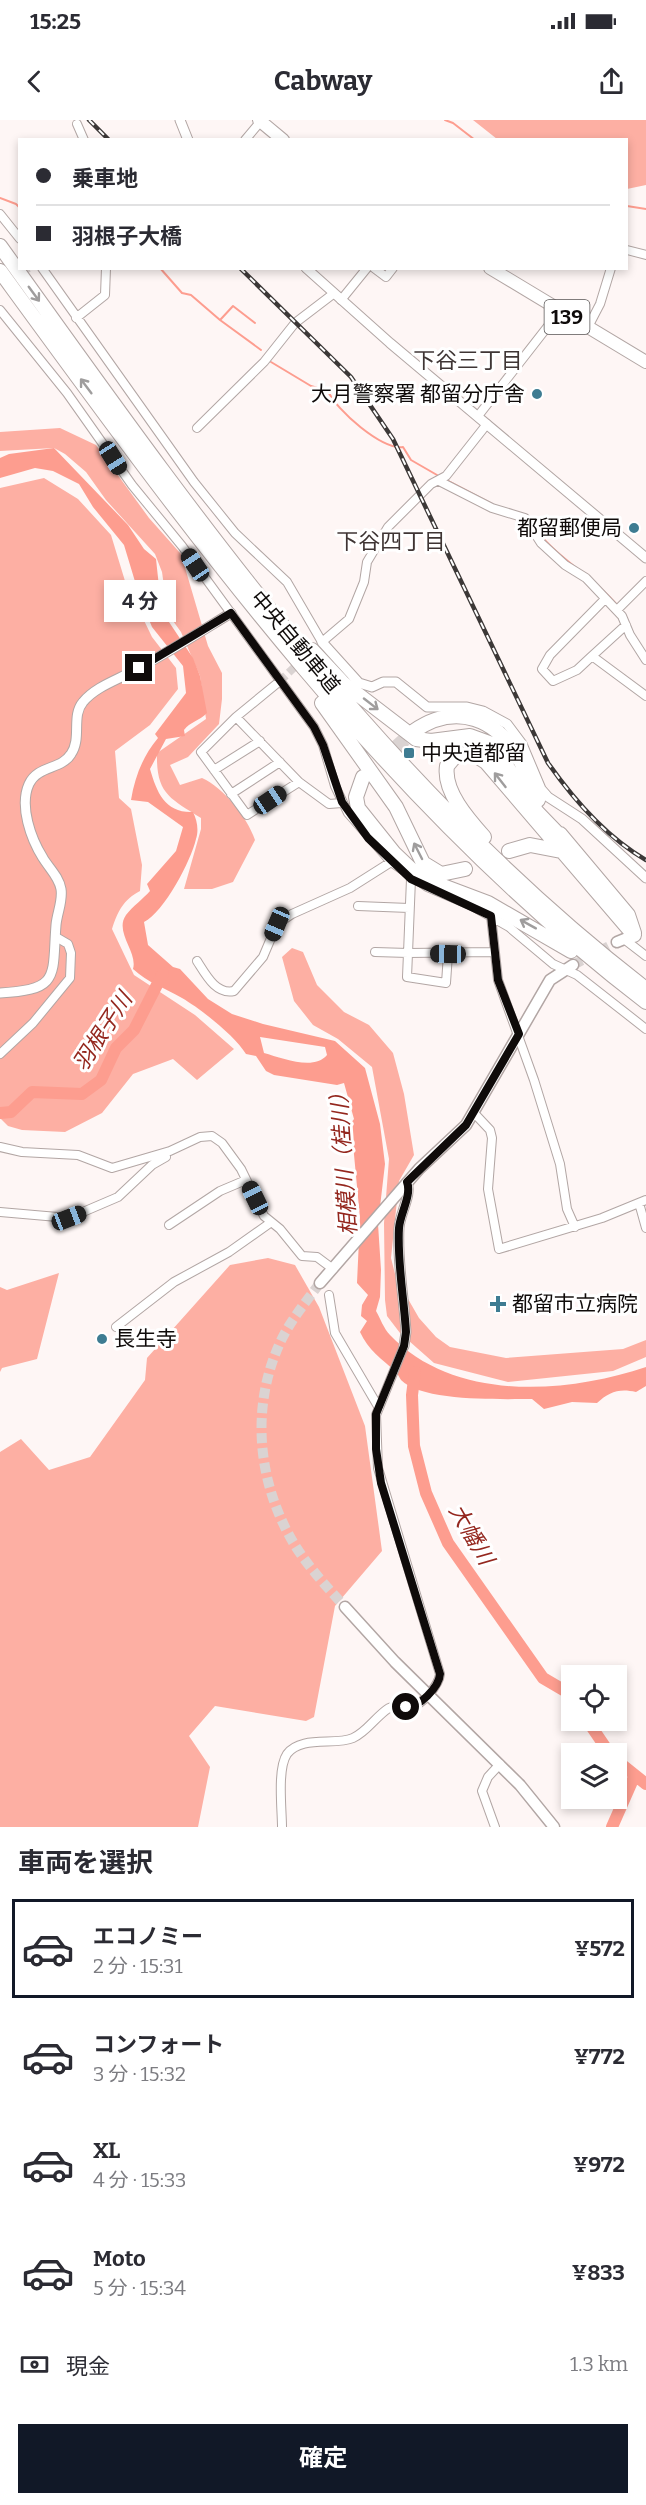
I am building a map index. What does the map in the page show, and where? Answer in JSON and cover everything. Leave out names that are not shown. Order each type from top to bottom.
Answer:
[{"type":"highway","points":[[260,121],[281,138]]},
{"type":"highway","name":"中央自動車道","points":[[0,246],[226,557],[378,739],[486,850],[573,929],[646,988]]},
{"type":"highway","name":"139","points":[[493,270],[587,329],[646,362]]},
{"type":"highway","name":"中央自動車道","points":[[0,271],[260,617],[370,747],[479,858],[567,937],[646,1003]]},
{"type":"highway","points":[[226,557],[344,683],[407,734],[425,741],[478,737],[492,744],[562,845]]},
{"type":"highway","points":[[260,617],[396,807],[423,862],[441,874],[465,869]]},
{"type":"highway","points":[[414,731],[436,719],[449,717],[477,719],[496,730],[518,756],[562,845]]},
{"type":"highway","points":[[573,929],[475,826],[448,782],[446,772],[450,761],[458,754],[475,755],[486,762],[628,915],[625,939]]},
{"type":"highway","points":[[363,777],[356,797],[358,808],[394,854],[413,871],[427,880],[488,903],[528,924],[560,943],[646,1003]]},
{"type":"highway","points":[[509,851],[530,845],[562,845]]},
{"type":"main road","points":[[320,1283],[407,1182],[466,1125],[550,980],[569,967]]},
{"type":"main road","points":[[345,1607],[428,1694],[500,1764],[539,1806],[554,1827]]},
{"type":"street","points":[[180,120],[187,138]]},
{"type":"street","points":[[247,138],[260,121]]},
{"type":"street","points":[[77,124],[83,138]]},
{"type":"street","points":[[0,214],[18,236]]},
{"type":"street","points":[[628,250],[646,255]]},
{"type":"street","points":[[43,270],[194,482],[235,533],[287,582],[322,642],[359,683],[365,686],[396,682],[427,707],[467,707],[497,717],[514,732],[522,744],[542,789],[548,797],[582,819],[646,878]]},
{"type":"street","points":[[76,318],[105,295],[106,270]]},
{"type":"street","points":[[308,270],[337,297],[646,558]]},
{"type":"street","points":[[197,428],[264,362],[295,323],[337,297],[365,270]]},
{"type":"street","points":[[377,270],[386,277],[391,270]]},
{"type":"street","points":[[587,329],[610,270]]},
{"type":"street","points":[[0,310],[67,393],[132,485],[182,546],[280,681],[323,745],[342,802],[368,838],[411,879],[491,916],[569,967],[646,1029]]},
{"type":"street","points":[[478,416],[559,312]]},
{"type":"street","points":[[322,642],[349,619],[364,582],[367,562],[388,527],[431,484],[439,480],[487,424]]},
{"type":"street","points":[[439,480],[492,508],[525,518],[541,543],[565,565],[586,578],[604,600],[617,610],[646,660]]},
{"type":"street","points":[[617,610],[646,581]]},
{"type":"street","points":[[604,600],[557,648],[542,669],[553,681],[577,670],[626,625]]},
{"type":"street","points":[[0,993],[27,992],[44,984],[54,970],[61,887],[36,846],[26,809],[25,795],[35,776],[45,768],[61,765],[71,754],[75,744],[78,711],[92,693],[231,613]]},
{"type":"street","points":[[592,656],[646,696]]},
{"type":"street","points":[[280,681],[201,750],[247,815],[299,782]]},
{"type":"street","points":[[237,717],[299,782],[330,804],[342,802]]},
{"type":"street","points":[[214,770],[260,741]]},
{"type":"street","points":[[231,794],[280,762]]},
{"type":"street","points":[[197,961],[216,987],[225,992],[234,991],[263,957],[277,924],[292,914],[350,888],[391,862]]},
{"type":"street","points":[[411,879],[407,977],[446,982],[448,954]]},
{"type":"street","points":[[358,906],[409,908]]},
{"type":"street","points":[[491,916],[493,952],[498,980],[519,1034],[557,1154],[567,1209],[574,1227]]},
{"type":"street","points":[[0,1054],[33,1023],[70,978],[71,953],[68,944],[56,937]]},
{"type":"street","points":[[625,939],[646,956]]},
{"type":"street","points":[[375,951],[448,954],[493,952]]},
{"type":"street","points":[[474,1113],[490,1130],[492,1138],[488,1189],[499,1249],[574,1227],[643,1202],[646,1228]]},
{"type":"street","points":[[0,1147],[22,1152],[78,1155],[112,1168],[176,1149],[200,1137],[212,1136],[222,1143],[270,1223],[280,1228],[302,1256],[317,1257],[334,1267]]},
{"type":"street","points":[[0,1212],[69,1218],[118,1197],[152,1165],[173,1154],[176,1149]]},
{"type":"street","points":[[169,1225],[220,1191],[246,1180]]},
{"type":"street","points":[[282,1827],[282,1772],[286,1755],[292,1750],[314,1743],[355,1737],[389,1708],[411,1707],[428,1694],[440,1679],[381,1483],[375,1422],[404,1346],[406,1332],[399,1235],[401,1211],[409,1192],[407,1182]]},
{"type":"street","points":[[116,1327],[174,1282],[229,1252],[270,1223]]},
{"type":"street","points":[[329,1295],[335,1333],[380,1404]]},
{"type":"street","points":[[495,1827],[482,1791],[488,1777],[500,1764]]},
{"type":"shaded area","points":[[473,120],[646,120],[646,185],[628,189],[628,138],[496,138]]},
{"type":"shaded area","points":[[60,428],[96,445],[149,518],[181,554],[208,646],[222,673],[222,699],[219,724],[188,757],[170,765],[180,785],[202,778],[218,789],[234,804],[251,831],[255,840],[233,882],[212,889],[184,889],[201,829],[201,818],[180,805],[162,786],[157,766],[157,753],[206,719],[200,676],[181,632],[168,614],[162,572],[155,554],[106,500],[86,472],[65,454],[54,448],[0,451],[0,432]]},
{"type":"shaded area","points":[[54,448],[128,525],[144,549],[156,559],[160,596],[167,619],[193,658],[200,676],[207,713],[186,727],[185,736],[166,739],[150,769],[159,793],[169,805],[175,809],[193,812],[197,836],[176,885],[160,908],[144,922],[148,945],[173,967],[180,969],[208,999],[232,1014],[263,1024],[335,1041],[365,1068],[380,1124],[385,1164],[378,1224],[381,1270],[380,1297],[376,1311],[386,1330],[416,1357],[446,1372],[478,1382],[512,1386],[581,1383],[646,1367],[646,1386],[636,1392],[624,1390],[615,1392],[597,1403],[572,1402],[544,1409],[532,1399],[444,1396],[411,1387],[401,1380],[396,1372],[367,1344],[360,1332],[367,1321],[361,1316],[362,1305],[368,1295],[357,1283],[360,1218],[351,1123],[354,1119],[344,1083],[337,1085],[274,1075],[266,1071],[256,1056],[246,1054],[226,1031],[208,1016],[133,969],[134,962],[124,935],[123,922],[126,915],[150,891],[147,884],[176,851],[183,827],[148,802],[131,800],[140,767],[158,738],[155,734],[186,693],[183,666],[152,627],[140,598],[124,545],[93,507],[79,484],[53,471],[35,468],[0,478],[0,458],[9,454]],"holes":[[[260,1037],[325,1047],[327,1055],[321,1060],[297,1062],[264,1053]]]},
{"type":"shaded area","points":[[44,478],[78,499],[111,535],[125,581],[152,637],[176,668],[178,689],[150,725],[115,751],[119,798],[131,809],[142,865],[140,891],[129,898],[122,907],[112,929],[134,975],[195,1015],[234,1049],[197,1080],[173,1059],[133,1074],[102,1113],[65,1132],[22,1130],[8,1126],[0,1118],[0,488]]},
{"type":"shaded area","points":[[292,948],[303,952],[317,985],[344,1012],[369,1025],[393,1053],[404,1094],[414,1155],[399,1181],[391,1258],[396,1278],[419,1318],[436,1337],[450,1347],[506,1358],[623,1349],[646,1340],[646,1357],[613,1371],[508,1382],[434,1363],[400,1333],[387,1316],[385,1300],[384,1223],[389,1159],[372,1067],[338,1039],[313,1025],[294,1001],[282,957]]},
{"type":"shaded area","points":[[268,1258],[295,1265],[319,1307],[365,1426],[382,1551],[335,1606],[314,1717],[306,1721],[215,1706],[189,1736],[210,1767],[198,1827],[0,1827],[0,1452],[21,1439],[49,1470],[90,1457],[145,1380],[147,1358],[230,1265]]},
{"type":"shaded area","points":[[59,1273],[37,1359],[2,1368],[0,1372],[0,1287],[7,1290]]},
{"type":"waterway","points":[[445,120],[453,123],[472,138]]},
{"type":"waterway","points":[[0,198],[18,206]]},
{"type":"waterway","points":[[628,206],[646,209]]},
{"type":"waterway","points":[[162,270],[182,293],[191,295],[261,350]]},
{"type":"waterway","points":[[221,319],[233,306],[255,323]]},
{"type":"waterway","points":[[271,362],[311,386],[328,391],[340,408],[372,436],[394,446],[403,447],[411,460],[437,475]]},
{"type":"waterway","points":[[448,481],[492,504]]},
{"type":"waterway","points":[[538,532],[617,605]]},
{"type":"waterway","name":"羽根子川","points":[[0,1113],[11,1112],[32,1092],[82,1094],[101,1080],[116,1048],[134,1030],[163,973]]},
{"type":"waterway","name":"大幡川","points":[[415,1372],[412,1395],[414,1446],[426,1493],[448,1543],[543,1678],[561,1689]]},
{"type":"waterway","name":"大幡川","points":[[594,1731],[603,1743]]},
{"type":"waterway","name":"大幡川","points":[[627,1769],[646,1784]]},
{"type":"waterway","points":[[612,1827],[634,1777]]},
{"type":"tunnel","points":[[3,280],[25,270]]},
{"type":"tunnel","points":[[280,681],[301,661]]},
{"type":"tunnel","points":[[363,777],[414,731]]},
{"type":"tunnel","points":[[573,965],[617,942]]},
{"type":"tunnel","points":[[320,1283],[288,1328],[270,1370],[264,1395],[262,1447],[273,1499],[283,1523],[307,1563],[345,1607]]},
{"type":"railway","points":[[89,120],[107,138]]},
{"type":"railway","points":[[242,270],[351,377],[393,439],[548,763],[569,791],[604,829],[646,860]]},
{"type":"place","name":"大月警察署 都留分庁舎","points":[[537,394]]},
{"type":"place","name":"都留郵便局","points":[[634,528]]},
{"type":"place","name":"中央道都留","points":[[409,753]]},
{"type":"place","name":"都留市立病院","points":[[498,1304]]},
{"type":"place","name":"長生寺","points":[[102,1339]]},
{"type":"district","name":"下谷三丁目","points":[[468,360]]},
{"type":"district","name":"下谷四丁目","points":[[391,541]]},
{"type":"route","points":[[139,668],[231,613],[314,727],[323,745],[342,802],[368,838],[411,879],[491,916],[493,952],[498,980],[519,1034],[466,1125],[407,1182],[409,1192],[401,1211],[399,1235],[406,1332],[404,1346],[381,1400],[375,1422],[381,1483],[440,1674],[440,1679],[418,1704],[406,1707]]},
{"type":"water label","name":"相模川（桂川）","points":[[343,1159]]}]
